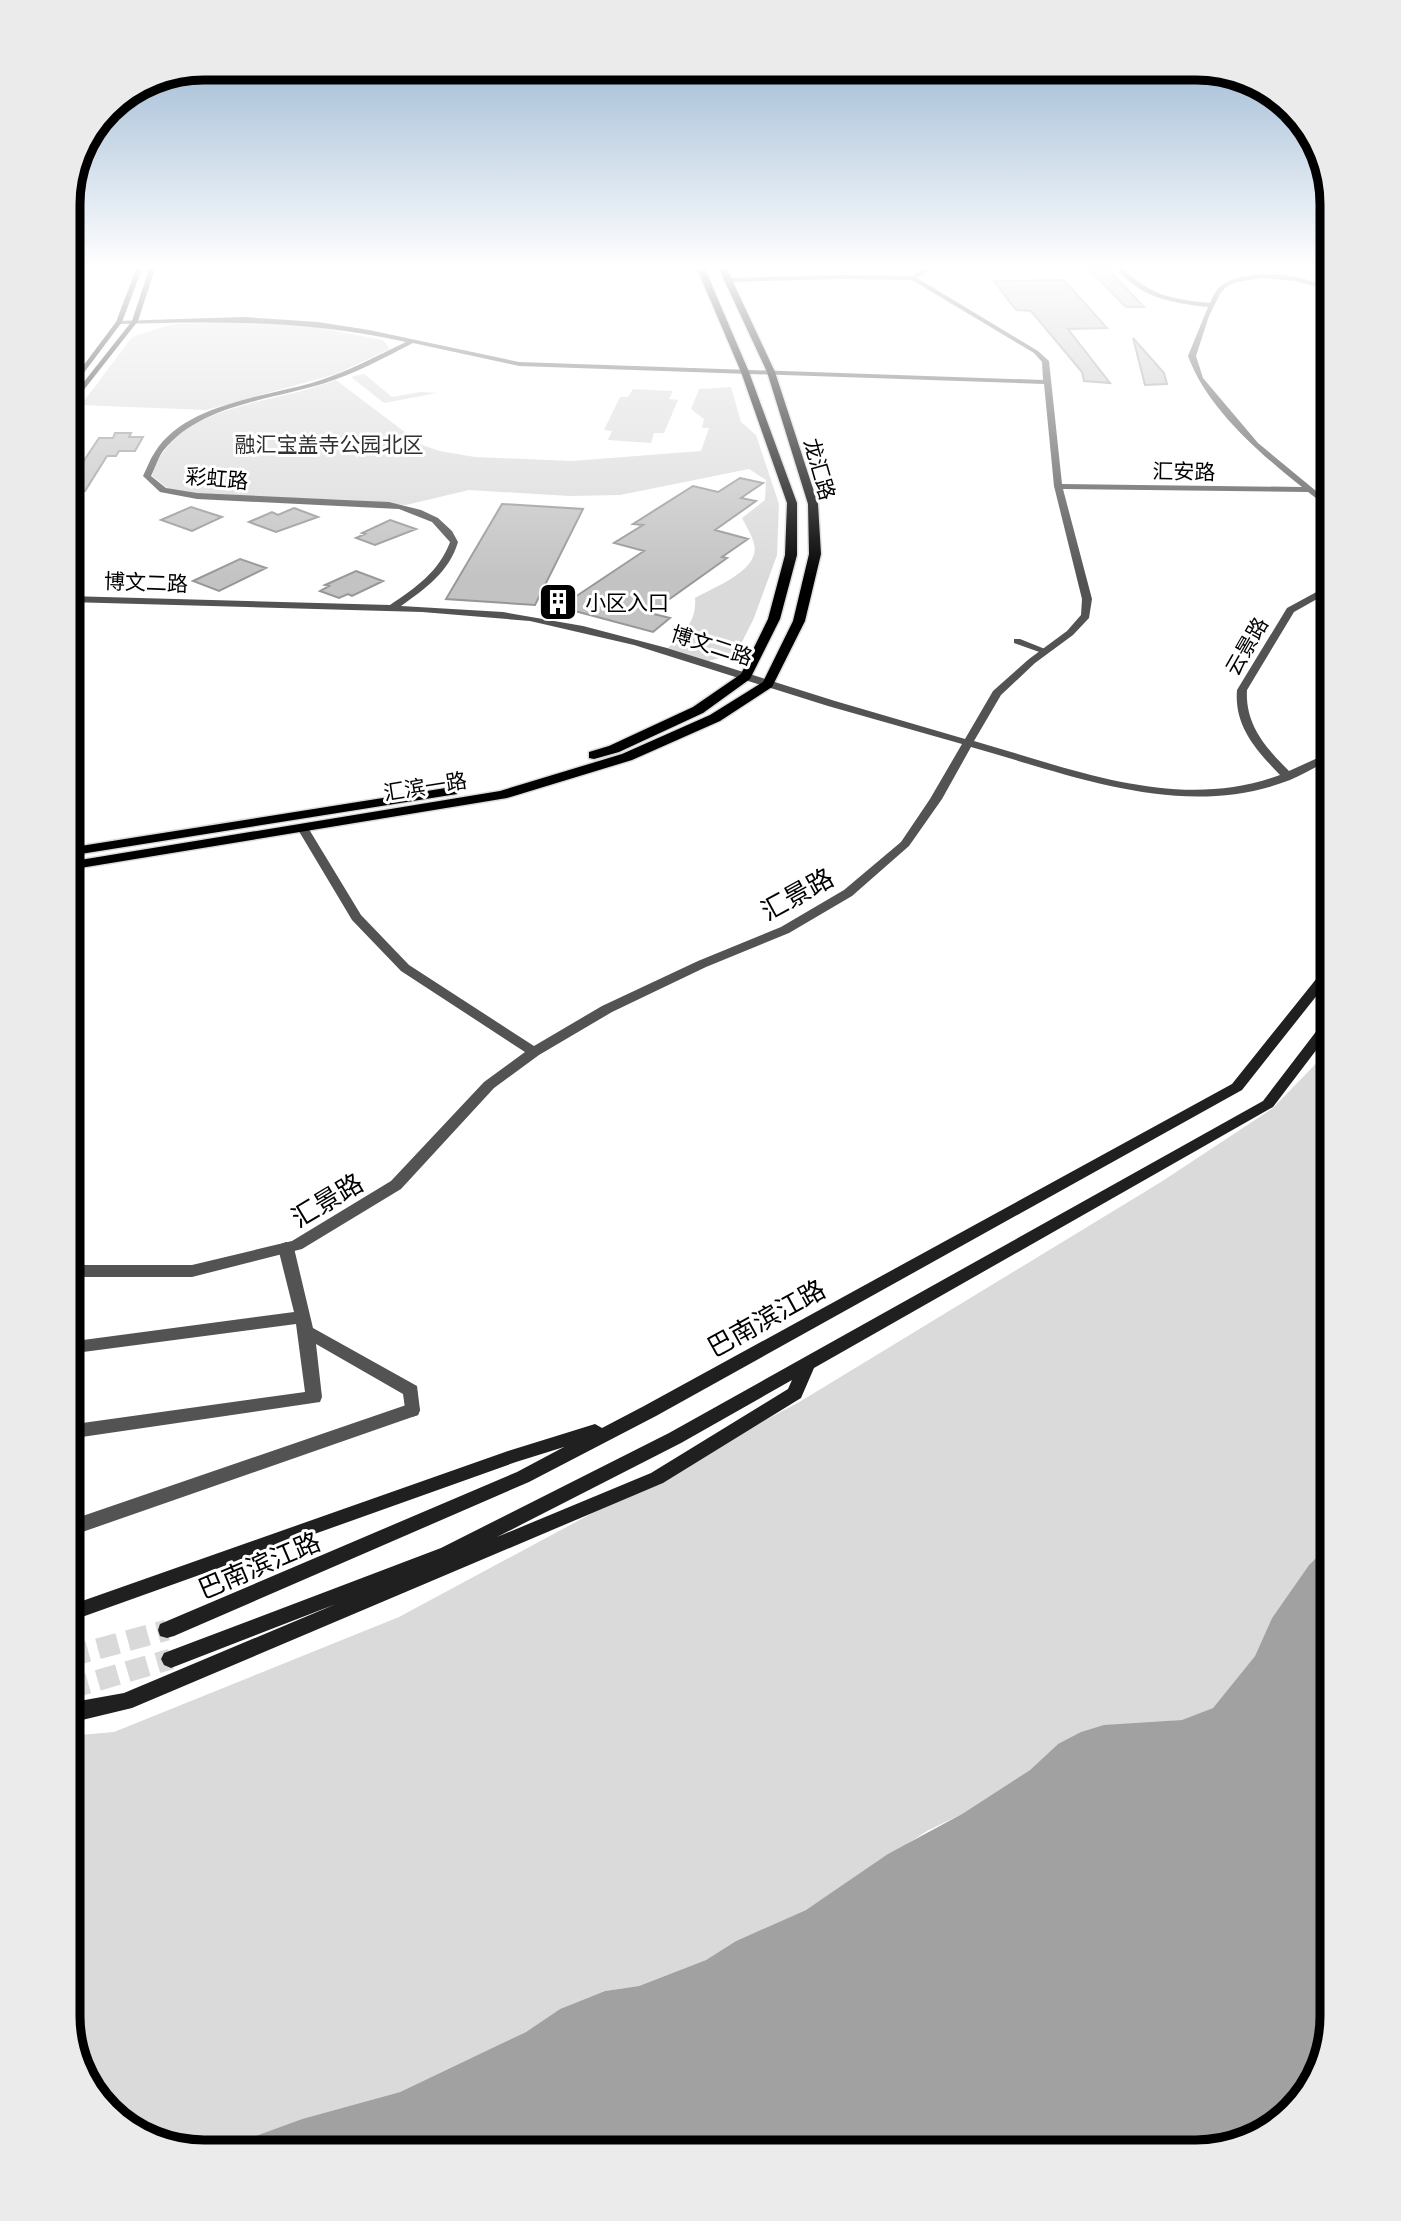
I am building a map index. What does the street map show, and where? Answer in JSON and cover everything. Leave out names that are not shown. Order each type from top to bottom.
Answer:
[{"type":"main road","points":[[81,391],[95,373]]},
{"type":"main road","name":"龙汇路","points":[[745,373],[792,503],[791,555],[774,620],[746,676]]},
{"type":"main road","name":"龙汇路","points":[[768,684],[799,621],[814,554],[813,503],[771,373]]},
{"type":"main road","name":"汇滨一路","points":[[81,850],[496,784],[614,749],[698,710],[746,676]]},
{"type":"main road","name":"汇滨一路","points":[[81,864],[502,795],[627,757],[715,718],[768,684]]},
{"type":"main road","name":"巴南滨江路","points":[[167,1630],[523,1477],[630,1421],[1237,1087],[1320,982]]},
{"type":"main road","name":"巴南滨江路","points":[[171,1659],[447,1554],[675,1438],[1268,1104],[1320,1036]]},
{"type":"main road","points":[[80,1710],[125,1702],[657,1478],[795,1393],[807,1364]]},
{"type":"main road","points":[[80,1610],[513,1456],[630,1421]]},
{"type":"street","name":"彩虹路","points":[[344,373],[323,382],[236,404],[196,420],[153,457],[147,476],[163,490],[197,496],[389,505],[418,510],[439,521],[454,542],[452,551],[428,581],[391,609]]},
{"type":"street","points":[[789,373],[1048,382]]},
{"type":"street","name":"汇景路","points":[[80,1271],[192,1271],[297,1245],[396,1185],[489,1085],[534,1052],[607,1009],[702,964],[785,930],[848,893],[905,845],[936,799],[996,693],[1070,633],[1086,616],[1087,599],[1058,486],[1047,373]]},
{"type":"street","points":[[1198,373],[1255,445],[1320,499]]},
{"type":"street","name":"汇安路","points":[[1058,486],[1309,490]]},
{"type":"street","name":"云景路","points":[[1288,777],[1248,728],[1240,703],[1242,690],[1290,610],[1320,593]]},
{"type":"street","name":"博文二路","points":[[81,599],[391,609],[508,615],[556,623],[643,643],[768,684],[967,743],[1126,787],[1168,793],[1209,794],[1255,788],[1288,777],[1320,761]]},
{"type":"street","points":[[1017,641],[1045,651]]},
{"type":"street","points":[[303,828],[356,917],[405,968],[534,1052]]},
{"type":"street","points":[[80,1430],[314,1397],[305,1324],[286,1248]]},
{"type":"street","points":[[80,1347],[305,1324],[411,1391],[412,1410],[80,1525]]},
{"type":"green space","points":[[105,373],[339,373],[206,410],[81,405]]},
{"type":"green space","points":[[364,374],[392,397],[420,392],[437,393],[384,403],[351,377]]},
{"type":"green space","name":"融汇宝盖寺公园北区","points":[[336,380],[422,445],[475,457],[572,461],[701,451],[709,428],[702,428],[704,419],[691,409],[699,389],[731,387],[741,422],[756,435],[779,504],[777,555],[754,618],[736,654],[708,661],[668,648],[692,620],[695,598],[734,577],[750,562],[754,544],[742,518],[765,500],[766,480],[749,469],[620,495],[569,496],[469,490],[406,505],[351,500],[200,495],[169,489],[152,476],[161,456],[173,440],[208,418]]},
{"type":"green space","points":[[633,389],[673,391],[669,399],[678,400],[664,433],[654,433],[651,443],[608,440],[612,431],[604,430],[620,397],[628,397]]},
{"type":"green space","points":[[1320,1059],[1320,1554],[1309,1565],[1272,1618],[1255,1656],[1213,1708],[1183,1720],[1146,1723],[1058,1744],[1030,1770],[962,1814],[927,1831],[806,1910],[736,1941],[706,1960],[639,1986],[605,1991],[560,2009],[526,2032],[400,2092],[302,2119],[245,2140],[196,2140],[165,2134],[136,2120],[111,2098],[93,2071],[87,2056],[80,2016],[80,1735],[114,1732],[399,1617],[801,1401],[1161,1182],[1273,1108]]},
{"type":"shaded area","points":[[1320,1554],[1319,2033],[1314,2056],[1300,2085],[1278,2110],[1251,2128],[1221,2138],[1196,2140],[245,2140],[302,2119],[400,2092],[526,2032],[560,2009],[605,1991],[639,1986],[706,1960],[736,1941],[806,1910],[888,1854],[962,1814],[1030,1770],[1058,1744],[1081,1732],[1104,1725],[1182,1720],[1213,1708],[1255,1656],[1272,1618],[1309,1565]]},
{"type":"building","points":[[1082,373],[1102,373],[1110,383],[1084,381]]},
{"type":"building","points":[[1142,373],[1164,373],[1167,384],[1145,385]]},
{"type":"building","points":[[115,433],[131,433],[129,437],[143,437],[135,451],[119,451],[116,456],[107,456],[85,491],[81,491],[81,465],[99,438],[113,438]]},
{"type":"building","points":[[740,478],[763,483],[741,498],[756,501],[715,530],[748,539],[722,557],[727,558],[650,613],[670,618],[653,632],[560,607],[644,551],[614,543],[643,525],[633,524],[693,486],[718,492]]},
{"type":"building","points":[[502,504],[583,509],[535,605],[446,599]]},
{"type":"building","points":[[191,507],[222,517],[192,531],[161,520]]},
{"type":"building","points":[[294,508],[318,517],[276,532],[249,522],[272,512],[278,515]]},
{"type":"building","points":[[390,520],[416,529],[375,545],[356,538],[365,534],[362,533]]},
{"type":"building","points":[[240,559],[266,568],[219,591],[193,581]]},
{"type":"building","points":[[356,571],[383,581],[352,596],[348,594],[339,598],[320,591],[329,586],[325,585]]},
{"type":"tunnel","points":[[80,1654],[167,1630]]},
{"type":"tunnel","points":[[80,1685],[171,1659]]},
{"type":"place","name":"小区入口","points":[[558,602]]}]
